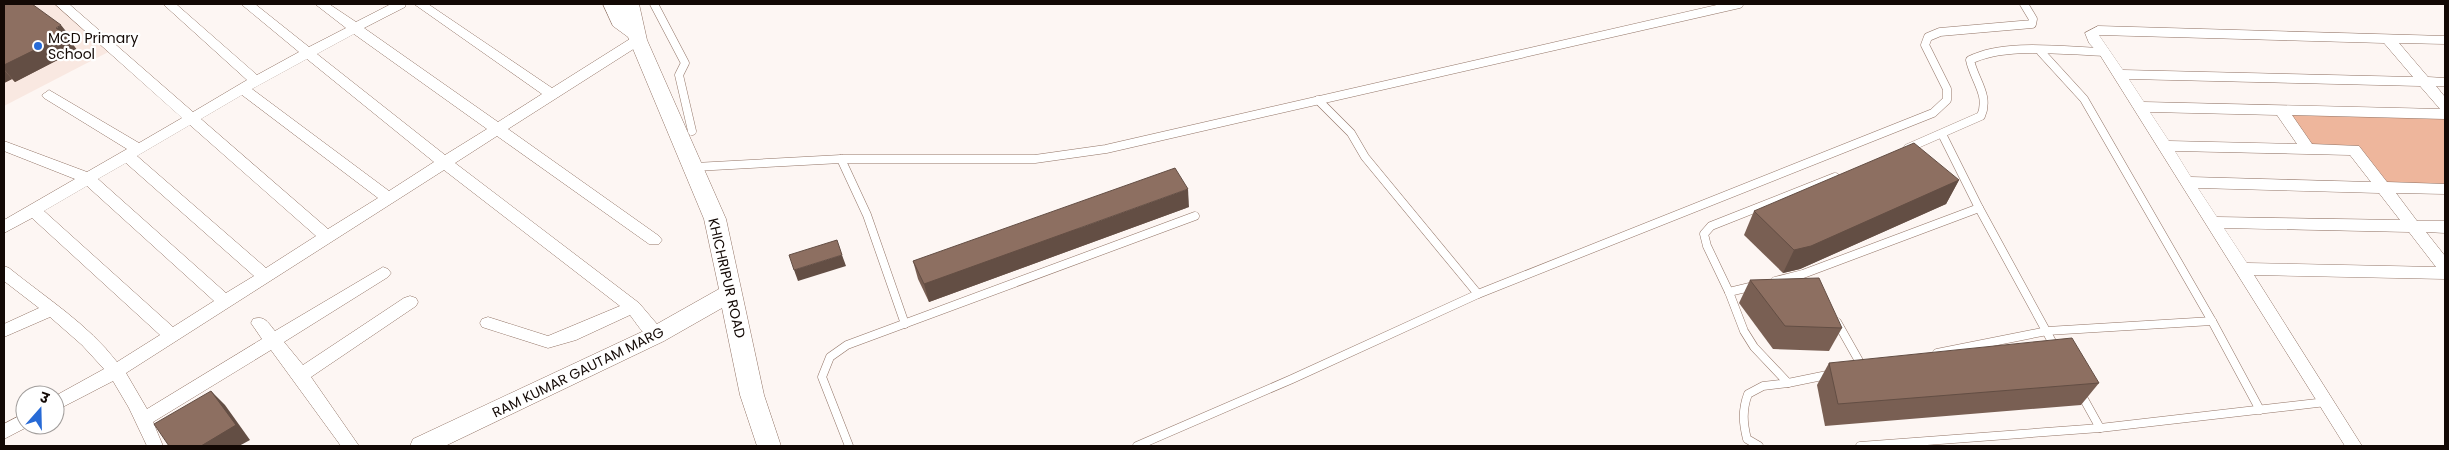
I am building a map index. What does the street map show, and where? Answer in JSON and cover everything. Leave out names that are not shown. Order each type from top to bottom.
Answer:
[{"type":"main road","name":"KHICHRIPUR ROAD","points":[[612,4],[619,22],[637,36]]},
{"type":"main road","name":"KHICHRIPUR ROAD","points":[[630,4],[635,16],[637,36],[715,219],[752,395],[768,446]]},
{"type":"main road","name":"RAM KUMAR GAUTAM MARG","points":[[422,446],[656,335],[731,292]]},
{"type":"street","points":[[61,4],[328,238]]},
{"type":"street","points":[[169,4],[256,81]]},
{"type":"street","points":[[247,4],[445,163],[633,307],[656,335]]},
{"type":"street","points":[[321,4],[654,240]]},
{"type":"street","points":[[4,227],[307,52],[400,4]]},
{"type":"street","points":[[420,4],[553,95]]},
{"type":"street","points":[[2354,446],[2105,52],[2094,40],[2092,33],[2098,30],[2445,40]]},
{"type":"street","points":[[65,399],[116,371],[224,301],[390,199],[553,95],[637,36]]},
{"type":"street","points":[[2388,39],[2445,106]]},
{"type":"street","points":[[2118,74],[2445,82]]},
{"type":"street","points":[[243,89],[390,199]]},
{"type":"street","points":[[50,94],[134,153],[265,276]]},
{"type":"street","points":[[2139,107],[2445,114]]},
{"type":"street","points":[[2281,110],[2307,148]]},
{"type":"street","points":[[4,146],[87,178],[224,301]]},
{"type":"street","points":[[2164,146],[2354,150],[2445,267]]},
{"type":"street","points":[[2187,182],[2445,189]]},
{"type":"street","points":[[33,210],[171,335]]},
{"type":"street","points":[[2212,222],[2445,227]]},
{"type":"street","points":[[2242,269],[2445,273]]},
{"type":"street","points":[[144,419],[274,342],[383,273]]},
{"type":"street","points":[[6,278],[88,340],[116,371],[144,419],[155,446]]},
{"type":"street","points":[[301,375],[410,302]]},
{"type":"street","points":[[488,323],[548,342],[570,335],[633,307]]},
{"type":"street","points":[[4,331],[50,310]]},
{"type":"street","points":[[259,323],[301,375],[351,446]]},
{"type":"street","points":[[4,432],[15,426]]},
{"type":"lane","points":[[654,4],[685,63],[679,75],[692,131]]},
{"type":"lane","points":[[693,167],[842,159],[1035,159],[1106,149],[1739,4]]},
{"type":"lane","points":[[1137,446],[1292,379],[1478,294],[1933,114],[1947,100],[1947,89],[1925,45],[1928,37],[1940,32],[2032,24],[2034,19],[2024,4]]},
{"type":"lane","points":[[1896,153],[1982,116],[1986,108],[1985,94],[1970,66],[1970,60],[1975,55],[2001,51],[2105,52]]},
{"type":"lane","points":[[2041,52],[2084,99],[2212,321],[2260,410]]},
{"type":"lane","points":[[1318,100],[1351,133],[1371,165],[1478,294]]},
{"type":"lane","points":[[1942,134],[1979,208],[2060,355]]},
{"type":"lane","points":[[842,159],[867,215],[905,324]]},
{"type":"lane","points":[[1788,383],[1754,347],[1744,331],[1729,292],[1707,246],[1704,234],[1711,226],[1841,175]]},
{"type":"lane","points":[[1729,292],[1808,272],[1979,208]]},
{"type":"lane","points":[[849,446],[822,377],[830,357],[847,345],[1195,216]]},
{"type":"lane","points":[[1808,272],[1813,280]]},
{"type":"lane","points":[[1831,312],[1863,368]]},
{"type":"lane","points":[[1931,354],[2047,331],[2212,321]]},
{"type":"lane","points":[[1854,370],[1873,366]]},
{"type":"lane","points":[[1759,446],[1746,439],[1742,424],[1742,407],[1748,394],[1763,386],[1788,383],[1844,371]]},
{"type":"lane","points":[[2073,380],[2100,428]]},
{"type":"lane","points":[[1860,446],[2100,428],[2326,402]]},
{"type":"shaded area","points":[[30,4],[58,4],[116,48],[4,106],[4,16]]},
{"type":"shaded area","points":[[2286,113],[2445,116],[2445,187],[2385,185],[2356,147],[2310,146]]},
{"type":"building","points":[[4,4],[32,4],[61,25],[56,28],[65,35],[4,65]]},
{"type":"building","points":[[1914,143],[1959,180],[1811,246],[1794,250],[1754,211]]},
{"type":"building","points":[[1175,168],[1188,189],[924,284],[913,261]]},
{"type":"building","points":[[837,240],[842,255],[794,270],[789,255]]},
{"type":"building","points":[[1819,278],[1842,328],[1785,326],[1750,280]]},
{"type":"building","points":[[2072,338],[2099,383],[1838,404],[1829,363]]},
{"type":"building","points":[[211,391],[236,425],[201,446],[169,446],[154,424]]},
{"type":"place","name":"MCD Primary School","points":[[38,46]]}]
